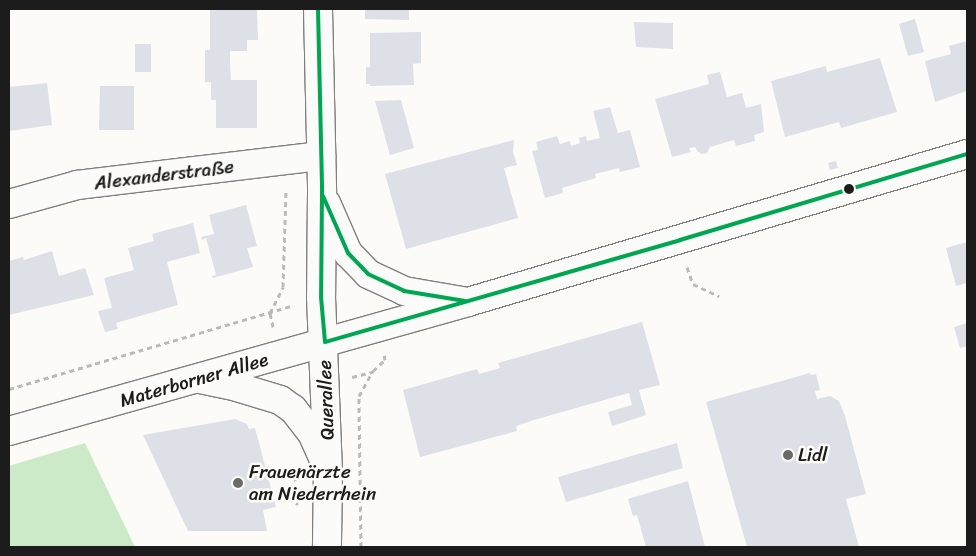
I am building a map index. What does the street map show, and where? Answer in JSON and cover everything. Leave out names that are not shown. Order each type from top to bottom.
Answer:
[{"type":"street","name":"Querallee","points":[[318,9],[322,192],[321,296],[328,471],[327,547]]},
{"type":"street","name":"Materborner Allee","points":[[9,431],[200,379],[468,302],[967,154]]},
{"type":"street","name":"Alexanderstraße","points":[[9,204],[77,185],[321,156]]},
{"type":"street","points":[[322,192],[348,254],[368,274],[404,291],[468,302]]},
{"type":"street","points":[[200,379],[271,396],[293,410],[312,433],[328,471]]},
{"type":"path","points":[[680,240],[692,284],[719,296]]},
{"type":"path","points":[[9,389],[321,296]]},
{"type":"path","points":[[360,547],[359,396],[373,372],[385,360],[378,327]]},
{"type":"green space","points":[[85,443],[135,547],[9,547],[9,466]]},
{"type":"building","points":[[210,9],[257,9],[258,40],[247,40],[247,51],[230,51],[230,63],[231,80],[257,80],[257,128],[216,128],[216,100],[211,100],[211,82],[205,82],[205,50],[210,50]]},
{"type":"building","points":[[365,9],[409,9],[409,20],[365,19]]},
{"type":"building","points":[[915,19],[924,52],[908,56],[899,24]]},
{"type":"building","points":[[634,22],[673,23],[673,49],[636,47]]},
{"type":"building","points":[[421,32],[421,63],[413,64],[414,85],[370,86],[370,84],[366,84],[366,67],[370,67],[370,33]]},
{"type":"building","points":[[967,41],[967,91],[935,102],[925,61],[951,54],[949,46]]},
{"type":"building","points":[[135,44],[151,44],[151,72],[135,72]]},
{"type":"building","points":[[880,58],[897,112],[841,128],[839,122],[785,137],[771,81],[826,66],[827,72]]},
{"type":"building","points":[[720,72],[727,97],[742,93],[746,108],[761,104],[764,132],[754,135],[755,141],[736,146],[734,140],[710,147],[707,153],[702,154],[695,147],[689,148],[691,152],[672,157],[655,99],[709,84],[707,75]]},
{"type":"building","points":[[47,83],[52,125],[9,131],[9,87]]},
{"type":"building","points":[[100,86],[134,86],[134,130],[99,130]]},
{"type":"building","points":[[401,100],[414,148],[390,155],[375,101]]},
{"type":"building","points":[[610,107],[618,133],[630,130],[640,167],[620,172],[619,168],[595,174],[596,178],[562,188],[563,193],[545,198],[532,151],[538,150],[536,142],[557,136],[560,144],[570,141],[571,146],[580,143],[579,138],[586,136],[587,141],[600,138],[593,111]]},
{"type":"building","points":[[514,140],[513,152],[517,165],[504,168],[518,218],[406,249],[385,174]]},
{"type":"building","points":[[836,161],[838,168],[830,170],[828,163]]},
{"type":"building","points":[[246,205],[257,246],[247,248],[253,267],[213,278],[212,276],[216,275],[206,238],[202,240],[201,237],[214,234],[209,215]]},
{"type":"building","points":[[193,223],[200,253],[167,262],[178,305],[116,323],[118,329],[105,332],[98,311],[112,308],[104,278],[134,270],[128,248],[154,241],[152,234]]},
{"type":"building","points":[[967,242],[967,283],[956,286],[946,248]]},
{"type":"building","points":[[52,251],[59,276],[85,268],[94,295],[9,315],[9,261],[23,257],[24,260]]},
{"type":"building","points":[[642,322],[660,385],[639,390],[646,415],[612,426],[608,412],[632,405],[629,393],[516,426],[517,431],[420,457],[403,390],[477,369],[479,374],[500,368],[498,363]]},
{"type":"building","points":[[967,323],[967,346],[960,348],[954,327]]},
{"type":"building","name":"Lidl","points":[[810,373],[811,375],[816,374],[820,390],[815,391],[817,399],[830,396],[839,401],[845,416],[866,494],[846,499],[859,547],[747,547],[706,402]]},
{"type":"building","points":[[235,419],[247,424],[249,429],[255,428],[276,507],[263,510],[267,531],[188,531],[143,435]]},
{"type":"building","points":[[677,443],[683,468],[566,502],[558,477]]},
{"type":"building","points":[[688,481],[705,547],[646,547],[637,515],[633,516],[628,499]]},
{"type":"transit line","points":[[318,9],[322,192],[321,297],[325,342],[680,240],[967,154]]},
{"type":"transit line","points":[[323,196],[348,253],[368,274],[404,291],[465,301]]},
{"type":"place","name":"Lidl","points":[[788,455]]},
{"type":"place","name":"Frauenärzte am Niederrhein","points":[[238,483]]}]
